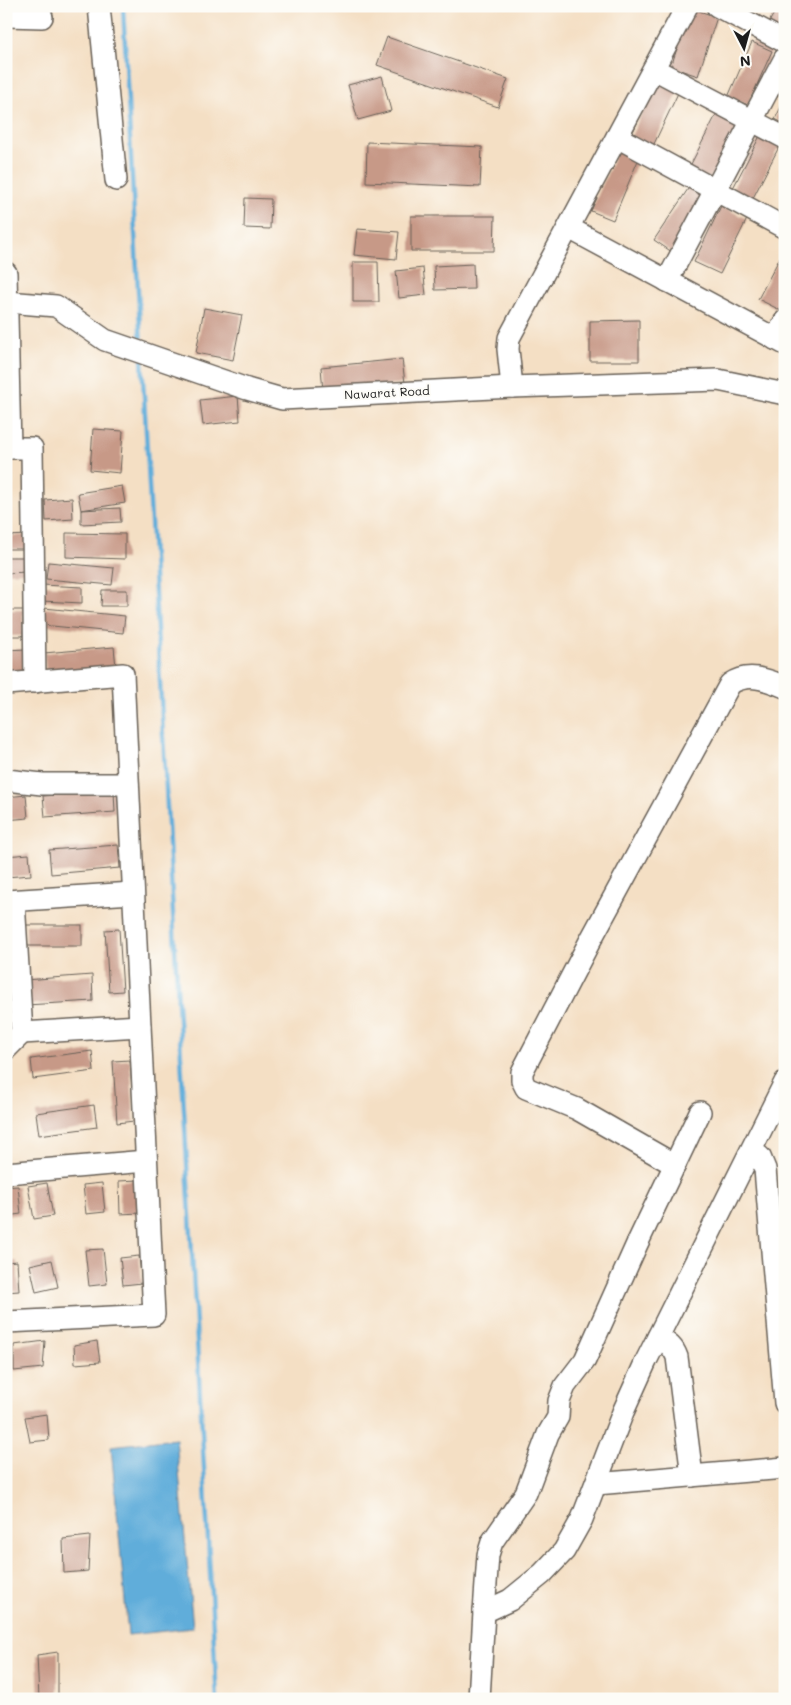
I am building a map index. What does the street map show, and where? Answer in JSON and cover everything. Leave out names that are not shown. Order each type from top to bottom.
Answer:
[{"type":"street","points":[[100,6],[116,180]]},
{"type":"street","points":[[512,387],[508,349],[509,338],[687,6]]},
{"type":"street","points":[[717,6],[785,42]]},
{"type":"street","points":[[6,16],[42,17]]},
{"type":"street","points":[[667,281],[785,58]]},
{"type":"street","points":[[654,69],[785,138]]},
{"type":"street","points":[[618,137],[785,228]]},
{"type":"street","points":[[569,228],[667,281],[781,335]]},
{"type":"street","points":[[6,273],[8,448],[32,448],[35,682]]},
{"type":"street","name":"Nawarat Road","points":[[7,302],[56,306],[105,340],[247,389],[282,399],[512,387],[718,380],[785,394]]},
{"type":"street","points":[[6,684],[123,674],[154,1315],[6,1322]]},
{"type":"street","points":[[675,1165],[577,1109],[526,1088],[522,1080],[522,1072],[590,941],[730,684],[738,679],[756,678],[785,687]]},
{"type":"street","points":[[6,780],[42,784],[128,784]]},
{"type":"street","points":[[22,1033],[10,901],[133,893]]},
{"type":"street","points":[[6,1050],[22,1033],[140,1026]]},
{"type":"street","points":[[484,1612],[510,1600],[542,1574],[564,1551],[582,1519],[623,1412],[658,1337],[752,1151],[775,1124],[785,1082]]},
{"type":"street","points":[[479,1699],[488,1555],[492,1542],[526,1493],[548,1434],[558,1417],[559,1400],[565,1386],[585,1360],[700,1112]]},
{"type":"street","points":[[752,1151],[760,1157],[766,1169],[785,1403]]},
{"type":"street","points":[[6,1173],[146,1161]]},
{"type":"street","points":[[658,1337],[674,1349],[677,1357],[692,1476]]},
{"type":"street","points":[[596,1484],[785,1468]]},
{"type":"water","points":[[176,1439],[193,1628],[128,1635],[111,1446]]},
{"type":"building","points":[[778,6],[785,6],[785,24],[780,33],[767,26]]},
{"type":"building","points":[[690,8],[717,17],[698,76],[671,67]]},
{"type":"building","points":[[387,37],[508,79],[498,107],[377,65]]},
{"type":"building","points":[[752,42],[772,51],[748,105],[728,97]]},
{"type":"building","points":[[382,76],[391,111],[358,120],[348,85]]},
{"type":"building","points":[[657,81],[679,91],[653,146],[631,136]]},
{"type":"building","points":[[785,99],[785,124],[775,119]]},
{"type":"building","points":[[717,113],[739,124],[710,179],[689,168]]},
{"type":"building","points":[[762,132],[782,141],[753,198],[733,188]]},
{"type":"building","points":[[367,142],[482,147],[480,187],[366,182]]},
{"type":"building","points":[[618,149],[639,158],[613,220],[591,211]]},
{"type":"building","points":[[690,186],[708,197],[672,252],[654,240]]},
{"type":"building","points":[[245,198],[271,199],[270,229],[244,228]]},
{"type":"building","points":[[721,206],[747,219],[720,274],[694,262]]},
{"type":"building","points":[[411,216],[495,216],[494,251],[411,251]]},
{"type":"building","points":[[357,229],[399,232],[396,259],[354,255]]},
{"type":"building","points":[[785,248],[785,302],[780,310],[758,299]]},
{"type":"building","points":[[353,262],[378,262],[379,302],[353,302]]},
{"type":"building","points":[[473,264],[474,289],[435,290],[434,266]]},
{"type":"building","points":[[423,268],[426,295],[399,298],[396,271]]},
{"type":"building","points":[[204,308],[242,315],[233,360],[196,353]]},
{"type":"building","points":[[639,320],[639,361],[590,361],[590,321]]},
{"type":"building","points":[[402,359],[405,383],[323,392],[321,367]]},
{"type":"building","points":[[238,396],[240,421],[203,425],[200,400]]},
{"type":"building","points":[[93,429],[123,431],[120,473],[90,470]]},
{"type":"building","points":[[122,486],[125,503],[81,510],[78,493]]},
{"type":"building","points":[[72,498],[73,519],[46,521],[45,500]]},
{"type":"building","points":[[120,508],[121,522],[81,524],[81,510]]},
{"type":"building","points":[[66,533],[125,534],[125,559],[66,557]]},
{"type":"building","points":[[28,535],[28,549],[6,549],[6,536]]},
{"type":"building","points":[[6,557],[27,557],[27,572],[6,573]]},
{"type":"building","points":[[48,562],[114,568],[112,585],[46,579]]},
{"type":"building","points":[[42,585],[82,587],[82,603],[41,601]]},
{"type":"building","points":[[102,590],[127,590],[127,606],[101,606]]},
{"type":"building","points":[[44,608],[125,616],[123,633],[42,625]]},
{"type":"building","points":[[6,610],[23,610],[23,636],[6,636]]},
{"type":"building","points":[[114,647],[116,667],[46,674],[44,653]]},
{"type":"building","points":[[26,649],[28,672],[6,673],[6,650]]},
{"type":"building","points":[[114,791],[115,812],[45,817],[43,796]]},
{"type":"building","points":[[26,795],[28,818],[6,820],[6,797]]},
{"type":"building","points":[[118,845],[120,868],[51,874],[49,850]]},
{"type":"building","points":[[29,854],[31,875],[6,877],[6,856]]},
{"type":"building","points":[[26,925],[82,925],[82,946],[26,946]]},
{"type":"building","points":[[119,929],[123,991],[109,992],[105,930]]},
{"type":"building","points":[[92,975],[93,1001],[26,1005],[24,980]]},
{"type":"building","points":[[92,1051],[94,1071],[33,1079],[31,1059]]},
{"type":"building","points":[[130,1060],[134,1121],[117,1123],[113,1061]]},
{"type":"building","points":[[94,1105],[97,1127],[39,1135],[36,1113]]},
{"type":"building","points":[[138,1180],[140,1213],[120,1214],[119,1181]]},
{"type":"building","points":[[47,1183],[53,1216],[34,1219],[28,1186]]},
{"type":"building","points":[[102,1183],[105,1212],[86,1214],[83,1185]]},
{"type":"building","points":[[18,1186],[21,1214],[6,1216],[6,1187]]},
{"type":"building","points":[[103,1249],[107,1284],[89,1286],[85,1250]]},
{"type":"building","points":[[139,1256],[142,1283],[123,1285],[120,1258]]},
{"type":"building","points":[[52,1260],[58,1287],[36,1292],[30,1265]]},
{"type":"building","points":[[17,1261],[19,1291],[6,1292],[6,1262]]},
{"type":"building","points":[[45,1341],[43,1368],[14,1371],[14,1345]]},
{"type":"building","points":[[97,1341],[100,1362],[75,1364],[74,1345]]},
{"type":"building","points":[[47,1414],[49,1440],[30,1442],[25,1417]]},
{"type":"building","points":[[90,1536],[88,1571],[64,1573],[63,1539]]},
{"type":"building","points":[[58,1652],[58,1698],[39,1699],[37,1655]]},
{"type":"waterway","points":[[123,6],[141,347]]},
{"type":"waterway","points":[[142,360],[217,1699]]}]
